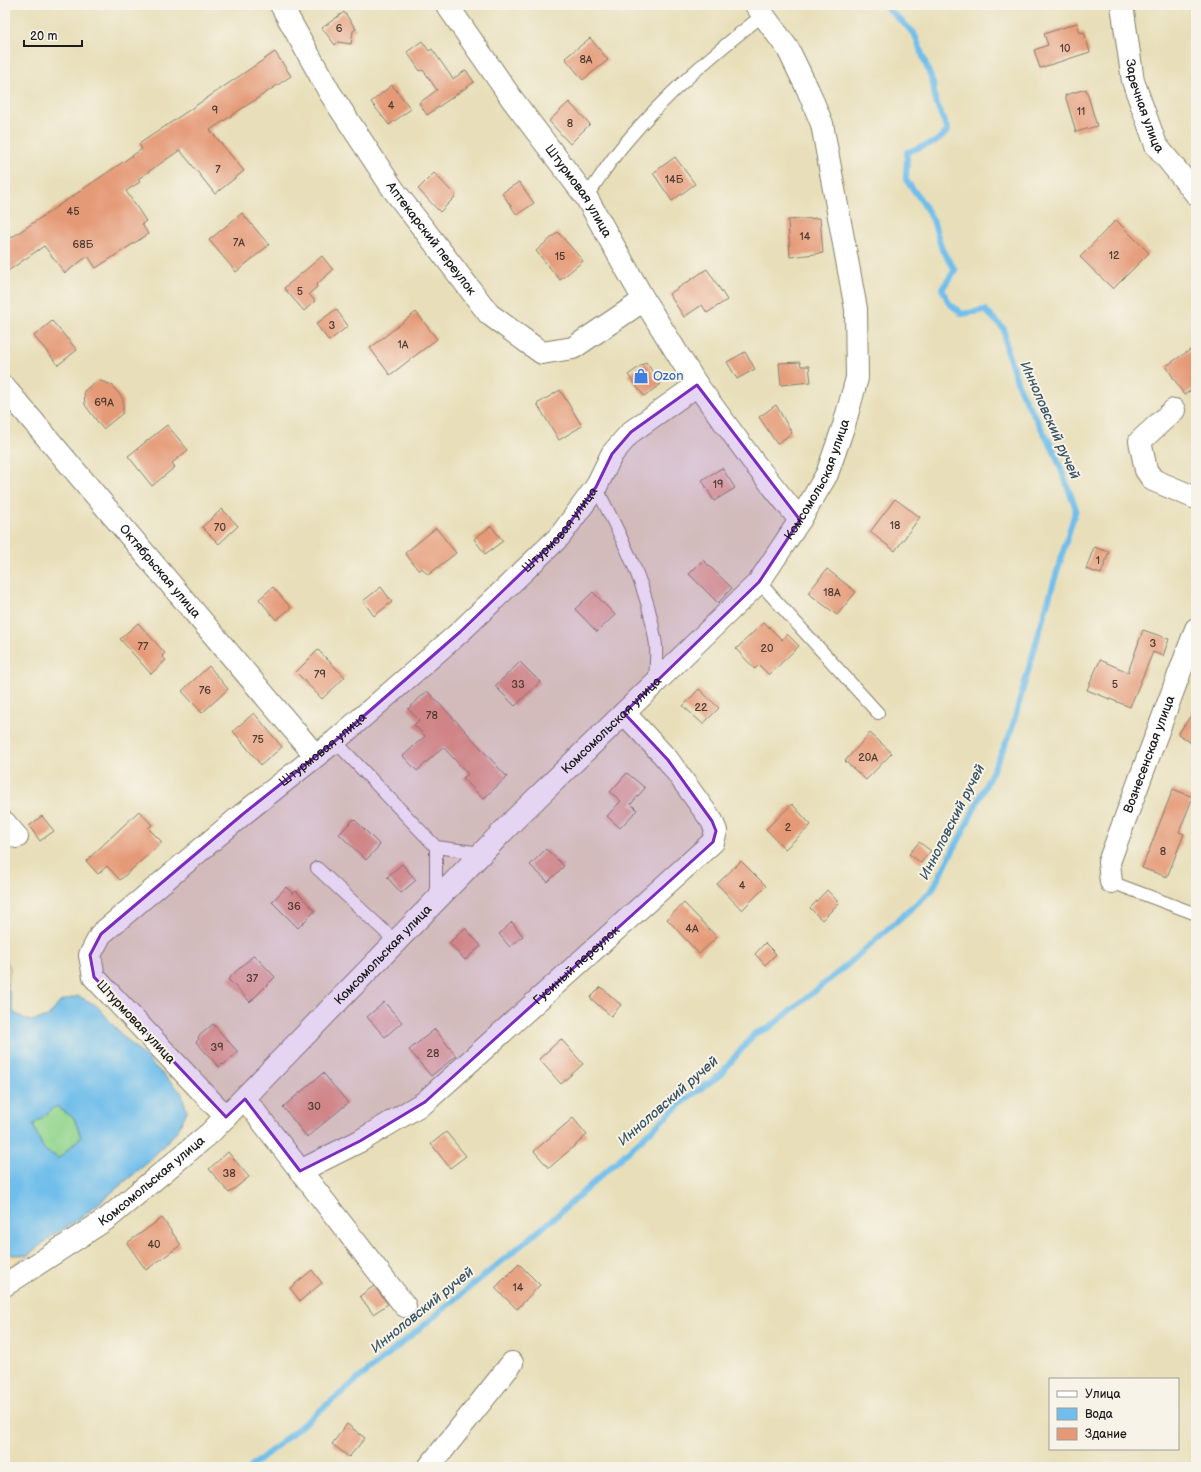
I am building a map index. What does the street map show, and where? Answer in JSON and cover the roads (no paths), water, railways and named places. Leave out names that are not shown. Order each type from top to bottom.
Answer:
[{"type":"street","name":"Аптекарский переулок","points":[[281,5],[330,93],[393,189],[489,314],[542,353],[573,348],[644,300]]},
{"type":"street","name":"Штурмовая улица","points":[[447,5],[512,99],[586,197],[644,300],[697,385],[755,464],[800,520]]},
{"type":"street","name":"Заречная улица","points":[[1122,5],[1133,81],[1156,145],[1196,194]]},
{"type":"street","name":"Комсомольская улица","points":[[5,1285],[108,1218],[210,1133],[245,1099],[482,853],[655,682],[759,582],[800,520],[827,474],[844,425],[857,378],[856,309],[822,124],[808,90],[788,49],[759,10]]},
{"type":"street","name":"Штурмовая улица","points":[[226,1117],[94,977],[90,955],[101,934],[315,755],[335,741],[460,632],[554,541],[596,487],[612,454],[632,432],[697,385]]},
{"type":"street","name":"Октябрьская улица","points":[[5,388],[315,755]]},
{"type":"street","points":[[1174,410],[1140,441],[1146,470],[1153,480],[1196,498]]},
{"type":"street","name":"Вознесенская улица","points":[[1111,882],[1109,862],[1196,629]]},
{"type":"street","name":"Гусиный переулок","points":[[300,1170],[360,1141],[425,1102],[713,842],[716,831],[712,821],[668,760],[624,713]]},
{"type":"street","points":[[245,1099],[405,1306]]},
{"type":"street","points":[[429,1467],[512,1363]]},
{"type":"lane","points":[[586,197],[625,143],[663,101],[759,10]]},
{"type":"lane","points":[[596,487],[630,558],[651,613],[656,641],[655,682]]},
{"type":"lane","points":[[759,582],[878,713]]},
{"type":"lane","points":[[335,741],[436,847],[482,853]]},
{"type":"lane","points":[[436,847],[436,900]]},
{"type":"lane","points":[[316,868],[396,942]]},
{"type":"lane","points":[[1111,882],[1196,914]]},
{"type":"water","points":[[5,983],[7,984],[14,1013],[30,1021],[48,1017],[60,1002],[78,996],[96,1005],[120,1033],[181,1092],[187,1111],[178,1130],[146,1164],[82,1217],[53,1235],[28,1255],[10,1255],[5,1250]],"holes":[[[56,1106],[74,1118],[81,1137],[59,1158],[44,1150],[33,1125]]]},
{"type":"waterway","name":"Инноловский ручей","points":[[251,1467],[553,1219],[686,1099],[720,1075],[755,1033],[769,1028],[846,966],[932,890],[963,832],[1010,735],[1076,509],[1054,451],[1020,390],[1007,351],[1004,329],[985,310],[962,314],[949,303],[942,289],[955,270],[942,250],[933,220],[921,200],[906,180],[907,152],[935,142],[948,131],[935,100],[933,83],[914,33],[884,5]]},
{"type":"place","name":"Ozon","points":[[641,376]]}]
